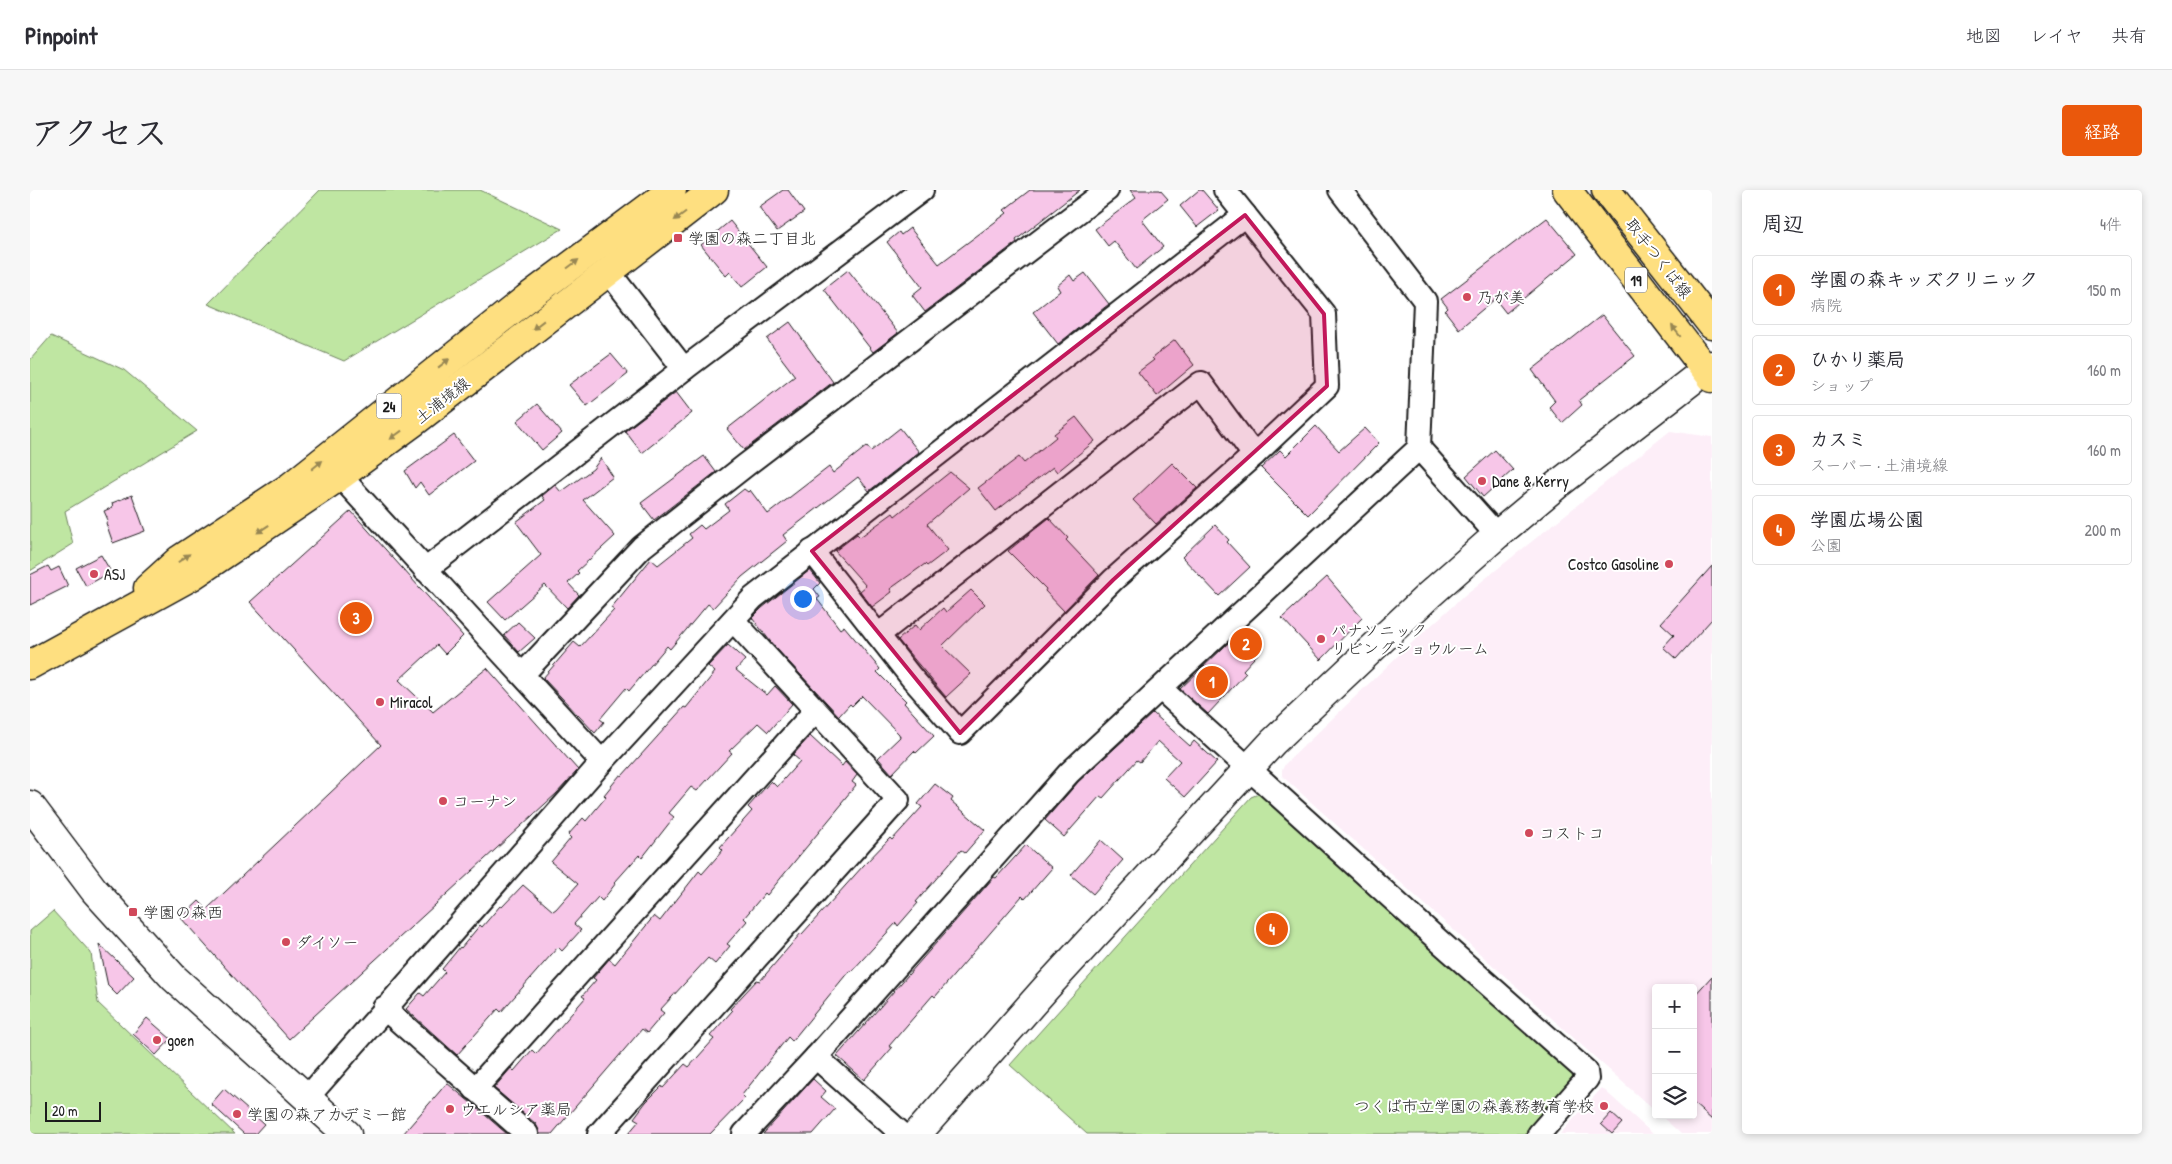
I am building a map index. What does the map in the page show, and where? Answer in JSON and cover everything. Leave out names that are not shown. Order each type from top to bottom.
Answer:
[{"type":"main road","name":"土浦境線","points":[[107,624],[179,560],[290,487],[526,299],[672,190]]},
{"type":"main road","name":"土浦境線","points":[[30,665],[192,576],[340,476],[414,422],[714,190]]},
{"type":"main road","name":"取手つくば線","points":[[1567,190],[1710,371]]},
{"type":"main road","name":"取手つくば線","points":[[1606,190],[1712,325]]},
{"type":"street","points":[[425,570],[684,370],[922,190]]},
{"type":"street","points":[[523,674],[642,547],[746,465],[1107,190]]},
{"type":"street","points":[[812,551],[911,677],[960,733],[1113,580],[1254,455],[1328,386],[1324,314],[1225,190]]},
{"type":"street","points":[[1340,190],[1424,301],[1419,448],[1497,535]]},
{"type":"street","points":[[307,1098],[384,1008],[602,762],[753,598],[1246,215]]},
{"type":"street","points":[[608,271],[684,370]]},
{"type":"street","points":[[917,1134],[1046,988],[1248,769],[1396,626],[1497,535],[1564,479],[1710,371]]},
{"type":"street","points":[[878,635],[1201,383],[1254,455]]},
{"type":"street","points":[[744,1134],[816,1057],[1069,773],[1419,448]]},
{"type":"street","points":[[340,476],[602,762]]},
{"type":"street","points":[[599,1134],[898,800],[733,620]]},
{"type":"street","points":[[1161,689],[1586,1071],[1587,1079],[1539,1134]]},
{"type":"street","points":[[476,1089],[816,711]]},
{"type":"street","points":[[30,805],[94,890],[174,978],[347,1134]]},
{"type":"street","points":[[384,1008],[527,1134]]},
{"type":"street","points":[[816,1057],[902,1134]]},
{"type":"highlighted area","points":[[1245,215],[1324,314],[1327,386],[1113,580],[960,733],[812,551]]},
{"type":"shaded area","name":"コストコ","points":[[1670,431],[1712,437],[1712,1134],[1681,1134],[1664,1119],[1697,1119],[1697,984],[1652,984],[1652,1108],[1282,776],[1285,764],[1404,650],[1466,594]]},
{"type":"shaded area","name":"つくば市立学園の森義務教育学校","points":[[1602,1088],[1653,1134],[1560,1134]]},
{"type":"green space","points":[[320,190],[480,190],[562,229],[344,361],[208,304]]},
{"type":"green space","points":[[51,336],[124,370],[197,431],[65,511],[73,544],[30,571],[30,360]]},
{"type":"green space","points":[[1261,793],[1574,1074],[1574,1080],[1527,1134],[1087,1134],[1010,1065],[1251,797]]},
{"type":"green space","points":[[53,911],[91,953],[98,1003],[235,1134],[30,1134],[30,931]]},
{"type":"building","points":[[783,190],[788,190],[804,212],[777,231],[759,207]]},
{"type":"building","points":[[1030,190],[1080,190],[1016,240],[1017,242],[925,312],[912,295],[922,287],[887,242],[899,232],[901,235],[910,228],[939,264],[1007,213],[1004,210]]},
{"type":"building","points":[[1130,190],[1160,190],[1168,199],[1142,220],[1163,247],[1136,269],[1114,241],[1108,246],[1095,229],[1136,198]]},
{"type":"building","points":[[1199,190],[1202,190],[1219,210],[1197,227],[1180,206]]},
{"type":"building","points":[[1547,218],[1577,254],[1506,313],[1495,299],[1459,329],[1445,311],[1448,308],[1441,299]]},
{"type":"building","points":[[730,221],[767,267],[742,287],[730,272],[726,276],[701,245]]},
{"type":"building","points":[[848,270],[898,333],[873,352],[824,289]]},
{"type":"building","points":[[1085,273],[1109,304],[1058,344],[1033,312],[1060,291],[1057,286],[1070,275],[1074,281]]},
{"type":"building","points":[[1602,315],[1635,356],[1579,400],[1582,405],[1562,423],[1549,407],[1555,401],[1532,370]]},
{"type":"building","points":[[790,322],[833,382],[744,450],[727,429],[795,376],[767,339]]},
{"type":"building","points":[[1175,340],[1194,365],[1157,396],[1138,372]]},
{"type":"building","points":[[611,354],[628,374],[587,406],[569,385]]},
{"type":"building","points":[[676,392],[692,413],[642,453],[625,431]]},
{"type":"building","points":[[537,404],[562,433],[542,450],[517,421]]},
{"type":"building","points":[[1076,417],[1095,441],[1057,472],[1053,467],[996,511],[978,488],[1019,457],[1024,463],[1056,437],[1054,434]]},
{"type":"building","points":[[1316,426],[1339,451],[1365,428],[1379,443],[1308,515],[1261,468],[1280,450],[1286,456]]},
{"type":"building","points":[[900,428],[919,452],[869,491],[858,477],[783,535],[787,541],[742,577],[713,608],[708,604],[670,649],[667,646],[629,691],[626,688],[600,719],[604,722],[595,733],[543,678],[574,642],[580,647],[614,610],[611,608],[651,559],[658,565],[692,538],[689,534],[700,525],[704,529],[729,510],[725,504],[744,489],[748,492],[750,490],[768,514],[829,467],[833,473],[867,446],[871,451]]},
{"type":"building","points":[[454,435],[474,461],[429,495],[420,482],[415,488],[405,471]]},
{"type":"building","points":[[1495,450],[1513,470],[1483,497],[1466,476]]},
{"type":"building","points":[[704,456],[716,472],[654,520],[641,503]]},
{"type":"building","points":[[601,458],[613,477],[583,500],[615,536],[577,571],[579,573],[568,583],[579,595],[567,608],[545,585],[505,620],[488,602],[541,555],[516,522],[545,500],[542,496],[555,485],[561,492],[593,469]]},
{"type":"building","points":[[1172,463],[1197,488],[1156,524],[1133,500]]},
{"type":"building","points":[[950,472],[969,488],[927,524],[948,550],[927,566],[925,564],[890,589],[892,592],[872,607],[860,591],[866,586],[835,551],[857,534],[860,537],[893,513],[895,516]]},
{"type":"building","points":[[132,495],[145,531],[113,543],[104,511],[113,507],[112,503]]},
{"type":"building","points":[[351,511],[463,636],[445,654],[437,645],[399,680],[433,712],[487,668],[578,770],[557,793],[289,1039],[181,918],[199,901],[207,909],[381,745],[250,602]]},
{"type":"building","points":[[1049,518],[1068,538],[1066,540],[1099,575],[1064,611],[1045,591],[1046,589],[1008,551]]},
{"type":"building","points":[[1215,525],[1229,540],[1227,542],[1250,567],[1219,596],[1182,557]]},
{"type":"building","points":[[101,555],[111,572],[86,586],[76,568]]},
{"type":"building","points":[[48,566],[51,571],[59,567],[68,586],[30,605],[30,575]]},
{"type":"building","points":[[1712,566],[1712,619],[1676,659],[1663,647],[1674,635],[1661,623]]},
{"type":"building","points":[[810,570],[820,583],[814,589],[820,597],[817,599],[840,629],[844,626],[880,669],[877,672],[906,701],[904,703],[934,736],[916,753],[914,751],[892,774],[878,758],[900,737],[899,734],[862,696],[852,706],[850,704],[839,716],[774,646],[752,618]]},
{"type":"building","name":"パナソニック リビングショウルーム","points":[[1327,577],[1362,618],[1321,660],[1282,618]]},
{"type":"building","points":[[971,590],[985,604],[942,646],[971,674],[946,697],[898,640],[915,625],[919,630],[943,608],[946,612]]},
{"type":"building","points":[[518,622],[535,638],[519,652],[504,635]]},
{"type":"building","points":[[1244,628],[1264,647],[1243,670],[1246,673],[1208,714],[1180,689]]},
{"type":"building","points":[[728,645],[745,660],[736,670],[767,695],[775,686],[792,704],[768,732],[758,723],[729,751],[732,753],[697,791],[691,787],[669,813],[674,817],[642,858],[639,855],[615,882],[602,901],[598,897],[574,924],[581,930],[562,951],[558,947],[501,1012],[498,1009],[457,1055],[406,1009],[420,993],[424,996],[445,972],[442,969],[460,947],[480,925],[482,927],[500,906],[502,907],[523,885],[553,911],[556,909],[578,884],[551,862],[571,838],[568,835],[583,818],[586,821],[606,797],[604,795],[620,775],[622,776],[684,707],[686,708],[715,672],[708,666]]},
{"type":"building","points":[[1153,713],[1190,746],[1194,741],[1217,762],[1185,797],[1164,778],[1180,761],[1158,741],[1140,762],[1137,760],[1103,798],[1100,796],[1064,837],[1045,820],[1078,782]]},
{"type":"building","points":[[810,736],[842,766],[845,762],[857,775],[852,782],[856,785],[767,895],[765,893],[744,918],[747,921],[727,944],[730,946],[715,964],[708,958],[660,1010],[664,1013],[647,1033],[642,1029],[552,1134],[540,1134],[536,1124],[494,1088],[511,1068],[514,1071],[532,1050],[536,1054],[585,998],[582,996],[596,980],[593,978],[609,959],[615,964],[654,916],[660,921],[699,871],[702,874],[723,850],[720,847],[752,811],[748,807],[771,781],[777,787],[800,761],[793,755]]},
{"type":"building","points":[[935,784],[953,798],[951,801],[985,830],[965,853],[961,850],[898,926],[896,923],[851,972],[849,971],[792,1041],[788,1037],[742,1095],[745,1098],[710,1134],[628,1134],[639,1121],[634,1118],[646,1102],[662,1086],[663,1088],[685,1064],[689,1067],[714,1039],[710,1036],[732,1011],[730,1009],[757,980],[760,981],[863,866],[890,838],[892,840],[922,807],[918,804]]},
{"type":"building","points":[[1101,840],[1123,860],[1093,894],[1071,875]]},
{"type":"building","points":[[1026,845],[1052,868],[1025,899],[1022,896],[935,997],[933,995],[889,1046],[892,1048],[864,1080],[837,1056],[994,877],[996,878]]},
{"type":"building","points":[[99,944],[134,977],[117,995],[108,986]]},
{"type":"building","points":[[1712,976],[1712,1120],[1697,1107],[1697,993]]},
{"type":"building","points":[[147,1018],[171,1039],[156,1055],[133,1034]]},
{"type":"building","points":[[813,1079],[826,1091],[821,1097],[835,1109],[813,1134],[763,1134]]},
{"type":"building","name":"ウエルシア薬局","points":[[447,1083],[477,1108],[507,1134],[403,1134]]},
{"type":"building","name":"学園の森アカデミー館","points":[[224,1089],[264,1124],[255,1134],[244,1134],[211,1104]]},
{"type":"building","points":[[1611,1113],[1622,1123],[1612,1134],[1601,1124]]},
{"type":"place","name":"学園の森二丁目北","points":[[678,238]]},
{"type":"place","name":"乃が美","points":[[1467,297]]},
{"type":"place","name":"Dane & Kerry","points":[[1482,481]]},
{"type":"place","name":"Costco Gasoline","points":[[1669,564]]},
{"type":"place","name":"ASJ","points":[[94,574]]},
{"type":"place","name":"カスミ","points":[[356,618]]},
{"type":"place","name":"パナソニック リビングショウルーム","points":[[1321,639]]},
{"type":"place","name":"ひかり薬局","points":[[1246,644]]},
{"type":"place","name":"学園の森キッズクリニック","points":[[1212,682]]},
{"type":"place","name":"Miracol","points":[[380,702]]},
{"type":"place","name":"コーナン","points":[[443,801]]},
{"type":"place","name":"コストコ","points":[[1529,833]]},
{"type":"place","name":"学園の森西","points":[[133,912]]},
{"type":"place","name":"学園広場公園","points":[[1272,929]]},
{"type":"place","name":"ダイソー","points":[[286,942]]},
{"type":"place","name":"goen","points":[[157,1040]]},
{"type":"place","name":"つくば市立学園の森義務教育学校","points":[[1604,1106]]},
{"type":"place","name":"ウエルシア薬局","points":[[450,1109]]},
{"type":"place","name":"学園の森アカデミー館","points":[[237,1114]]}]
